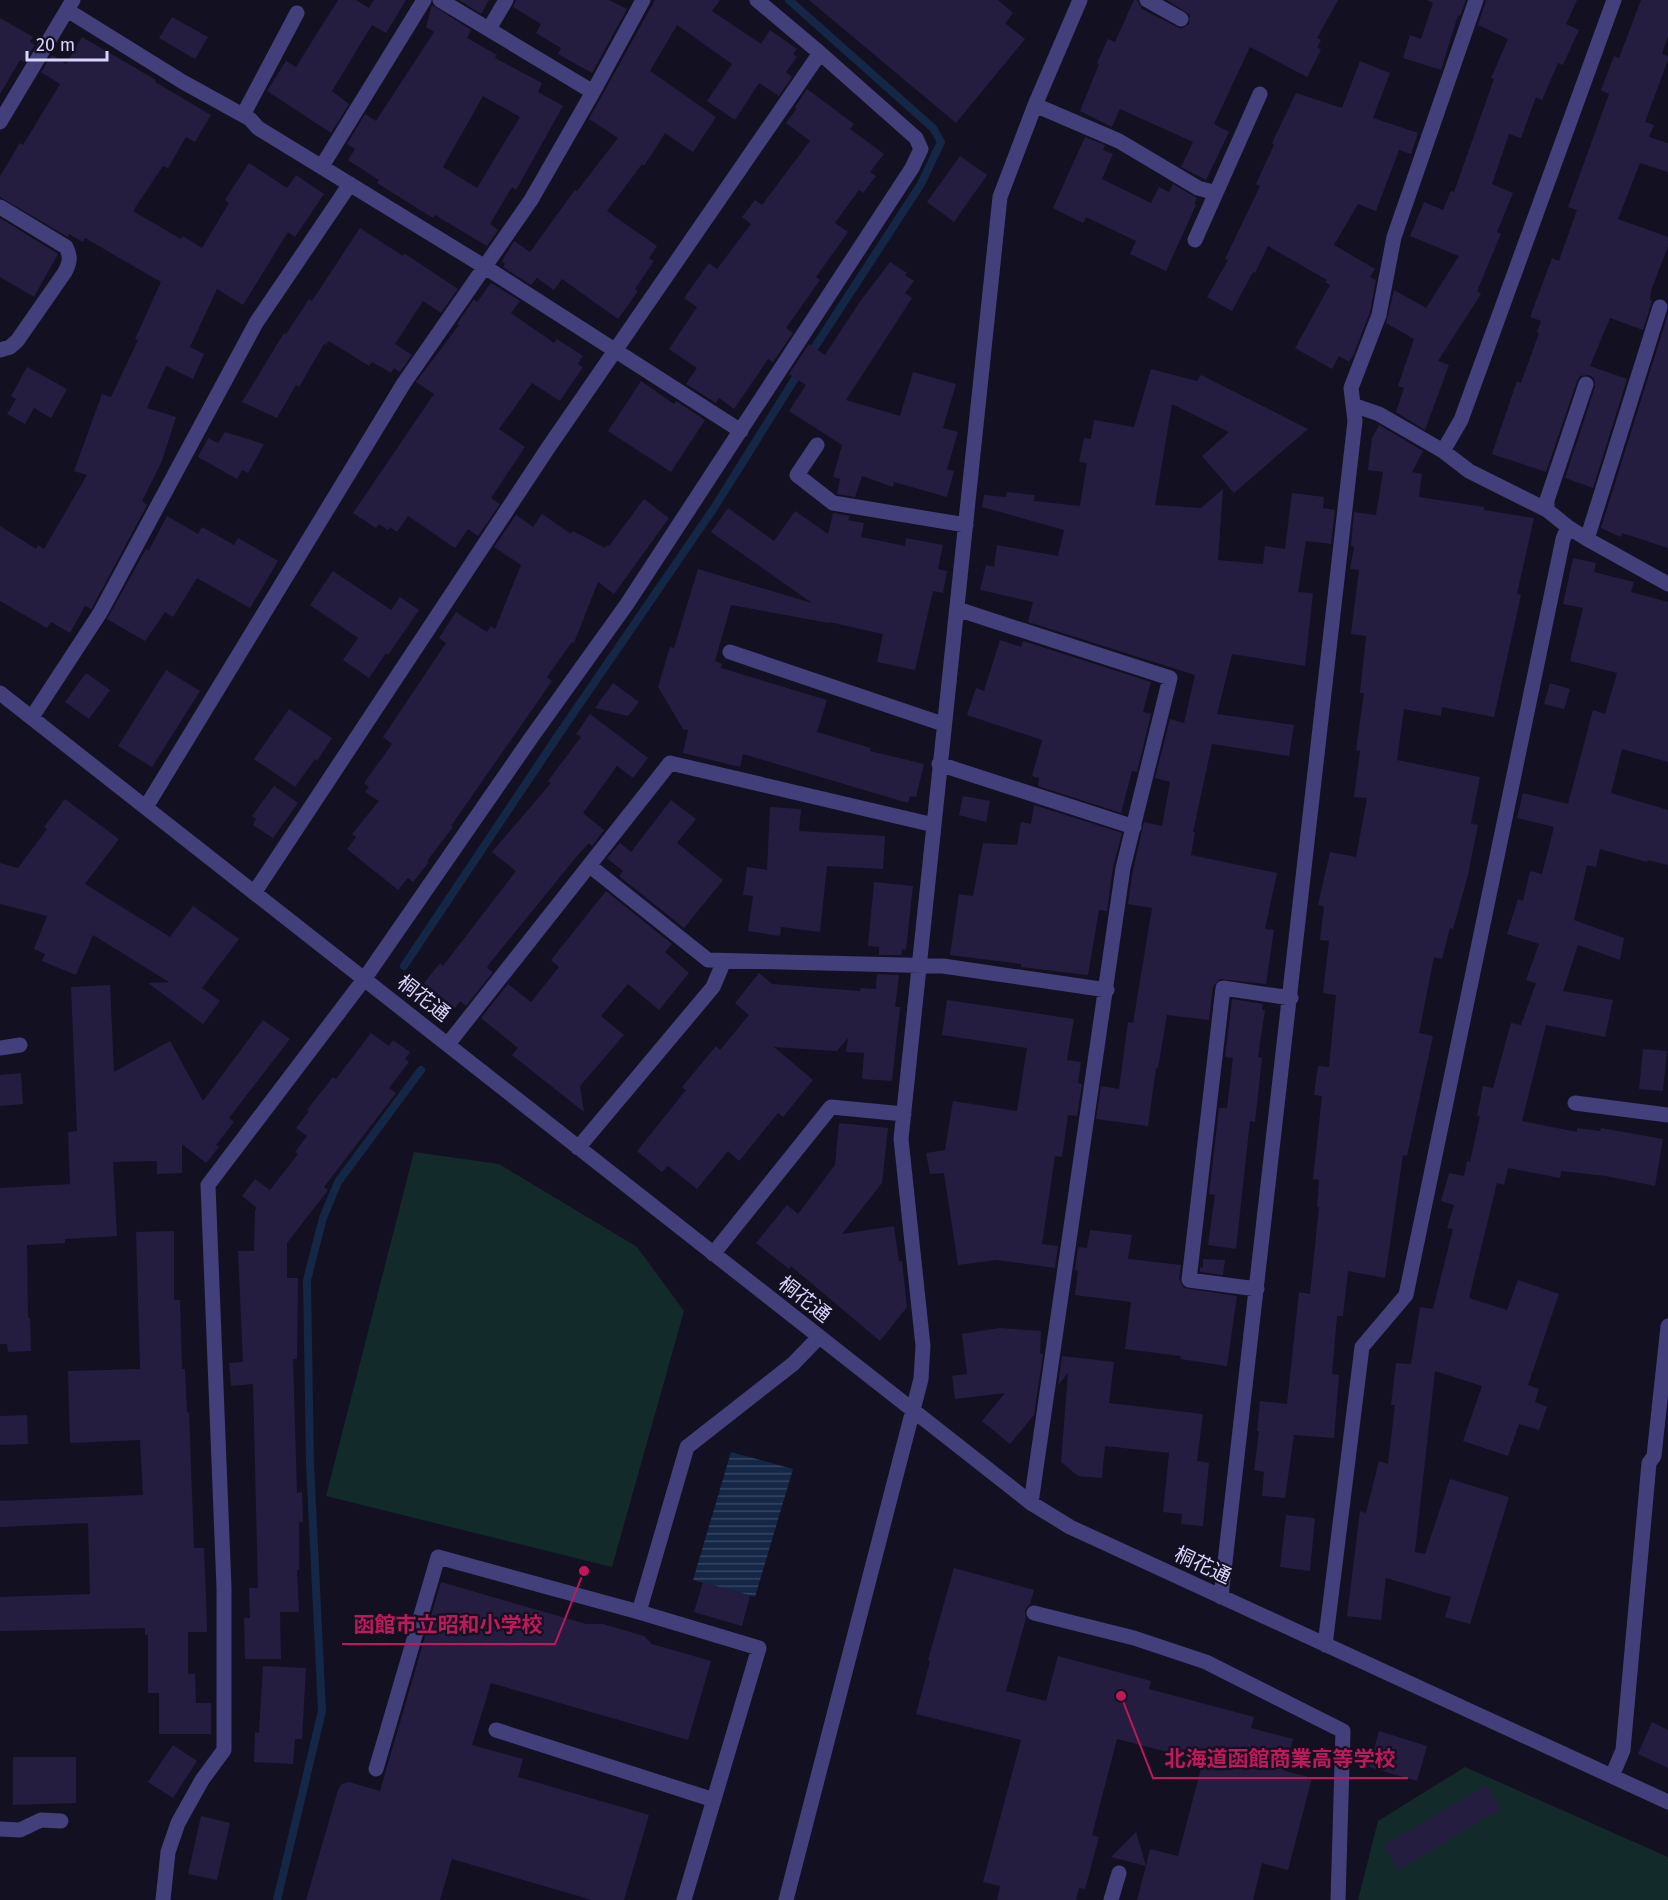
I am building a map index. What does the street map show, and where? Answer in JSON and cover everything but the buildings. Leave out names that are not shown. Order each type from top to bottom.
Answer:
[{"type":"street","points":[[322,166],[424,0]]},
{"type":"street","points":[[440,0],[593,92]]},
{"type":"street","points":[[489,29],[506,0]]},
{"type":"street","points":[[146,807],[404,383],[531,200],[643,0]]},
{"type":"street","points":[[163,1900],[168,1852],[178,1823],[202,1780],[224,1750],[224,1588],[208,1185],[365,978],[627,604],[906,177],[921,149],[916,138],[758,0]]},
{"type":"street","points":[[786,1900],[921,1379],[923,1346],[901,1139],[1000,197],[1035,105],[1080,0]]},
{"type":"street","points":[[1147,0],[1181,19]]},
{"type":"street","points":[[1221,1597],[1355,421],[1351,388],[1379,315],[1395,237],[1476,0]]},
{"type":"street","points":[[1443,451],[1461,420],[1614,0]]},
{"type":"street","points":[[0,122],[70,5],[183,82],[250,119],[258,128],[485,267],[741,431]]},
{"type":"street","points":[[243,115],[297,13]]},
{"type":"street","points":[[254,893],[535,467],[820,53]]},
{"type":"street","points":[[1195,240],[1260,94]]},
{"type":"street","points":[[1035,105],[1119,141],[1198,188],[1216,193]]},
{"type":"street","points":[[32,717],[100,613],[256,323],[350,184]]},
{"type":"street","points":[[0,207],[66,247],[70,262],[17,341],[10,347],[0,350]]},
{"type":"street","points":[[1587,539],[1660,307]]},
{"type":"street","points":[[1547,510],[1547,500],[1586,384]]},
{"type":"street","points":[[1353,405],[1379,414],[1443,451],[1470,471],[1547,510],[1587,539],[1668,584]]},
{"type":"street","points":[[817,445],[797,475],[833,503],[966,525]]},
{"type":"street","points":[[1325,1645],[1362,1347],[1406,1295],[1563,538],[1568,527]]},
{"type":"street","points":[[957,609],[1170,678],[1123,868],[1031,1503]]},
{"type":"street","points":[[730,652],[943,724]]},
{"type":"street","name":"桐花通","points":[[0,693],[1031,1503],[1070,1527],[1325,1645],[1481,1714],[1668,1802]]},
{"type":"street","points":[[448,1044],[591,866],[670,763],[934,825]]},
{"type":"street","points":[[939,764],[1134,827]]},
{"type":"street","points":[[591,866],[708,960],[944,966],[1107,990]]},
{"type":"street","points":[[578,1148],[713,987],[724,960]]},
{"type":"street","points":[[1257,1289],[1189,1280],[1223,988],[1291,998]]},
{"type":"street","points":[[0,1048],[20,1045]]},
{"type":"street","points":[[1575,1103],[1668,1114]]},
{"type":"street","points":[[713,1254],[831,1107],[904,1114]]},
{"type":"street","points":[[1612,1776],[1623,1750],[1649,1463],[1654,1456],[1668,1326]]},
{"type":"street","points":[[639,1612],[687,1447],[793,1364],[819,1337]]},
{"type":"street","points":[[376,1769],[438,1557],[639,1612],[759,1648],[684,1900]]},
{"type":"street","points":[[1034,1613],[1134,1638],[1206,1662],[1344,1731],[1338,1900]]},
{"type":"street","points":[[496,1730],[714,1800]]},
{"type":"street","points":[[0,1829],[20,1830],[41,1820],[62,1821]]},
{"type":"street","points":[[1111,1900],[1119,1873]]},
{"type":"green space","points":[[414,1152],[499,1164],[637,1247],[684,1311],[612,1567],[326,1496]]},
{"type":"green space","points":[[1465,1767],[1668,1857],[1668,1900],[1358,1900],[1378,1821]]},
{"type":"water","points":[[731,1452],[793,1469],[755,1597],[693,1580]]},
{"type":"waterway","points":[[789,0],[933,128],[941,142],[921,184],[809,356]]},
{"type":"waterway","points":[[404,966],[714,508],[801,369]]},
{"type":"waterway","points":[[277,1900],[322,1711],[310,1464],[307,1280],[323,1218],[338,1182],[421,1070]]},
{"type":"place","name":"函館市立昭和小学校","points":[[584,1571]]},
{"type":"place","name":"北海道函館商業高等学校","points":[[1121,1696]]}]
